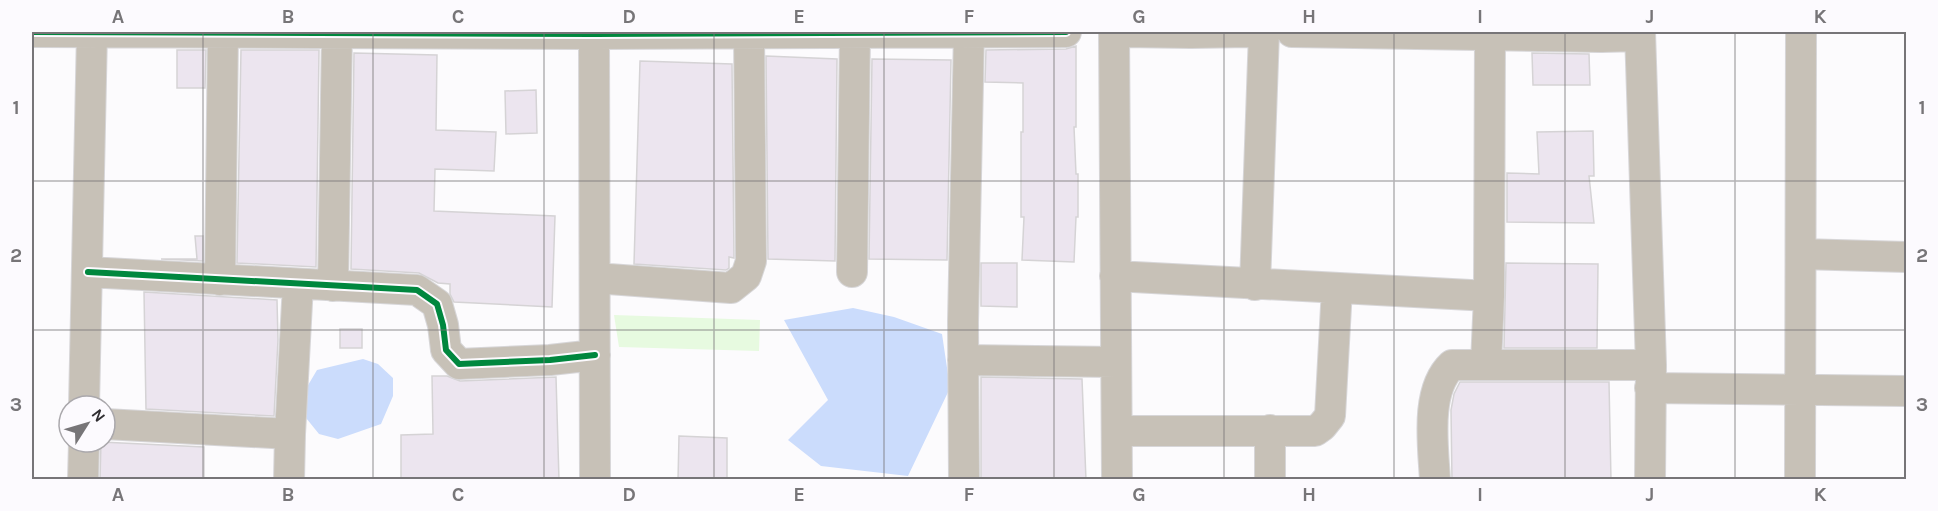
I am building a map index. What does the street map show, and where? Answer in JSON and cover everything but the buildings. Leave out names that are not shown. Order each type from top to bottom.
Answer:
[{"type":"street","points":[[32,32],[1066,32]]},
{"type":"street","points":[[84,394],[92,32]]},
{"type":"street","points":[[220,280],[223,32]]},
{"type":"street","points":[[852,272],[855,32]]},
{"type":"street","points":[[964,480],[963,360],[969,32]]},
{"type":"street","points":[[1114,32],[1117,480]]},
{"type":"street","points":[[1124,32],[1249,32]]},
{"type":"street","points":[[1255,285],[1264,32]]},
{"type":"street","points":[[1292,32],[1601,37],[1640,34],[1650,377],[1650,480]]},
{"type":"street","points":[[1800,480],[1801,32]]},
{"type":"street","points":[[333,286],[337,33]]},
{"type":"street","points":[[594,33],[595,480]]},
{"type":"street","points":[[595,278],[731,288],[746,276],[751,261],[749,33]]},
{"type":"street","points":[[1486,364],[1489,296],[1490,34]]},
{"type":"street","points":[[1801,255],[1906,257]]},
{"type":"street","points":[[88,272],[417,290],[436,304],[444,325],[446,350],[459,364],[550,360],[595,355]]},
{"type":"street","points":[[1115,276],[1489,296]]},
{"type":"street","points":[[289,480],[298,284]]},
{"type":"street","points":[[1117,431],[1315,431],[1330,416],[1336,288]]},
{"type":"street","points":[[963,360],[1116,362]]},
{"type":"street","points":[[1435,480],[1432,426],[1438,384],[1443,373],[1452,365],[1486,364],[1802,390],[1906,391]]},
{"type":"street","points":[[117,425],[290,434]]},
{"type":"street","points":[[1270,430],[1270,480]]},
{"type":"street","points":[[83,480],[84,454]]},
{"type":"green space","points":[[614,315],[760,320],[759,351],[619,347]]},
{"type":"water","points":[[853,308],[894,317],[942,334],[950,388],[908,476],[821,466],[788,440],[828,400],[784,320]]},
{"type":"water","points":[[363,359],[378,364],[393,378],[393,396],[381,424],[338,439],[319,434],[302,413],[304,392],[317,370]]},
{"type":"cycle path","points":[[32,32],[594,34],[1066,32]]},
{"type":"cycle path","points":[[88,272],[417,290],[437,304],[443,325],[446,350],[459,364],[550,360],[595,355]]}]
